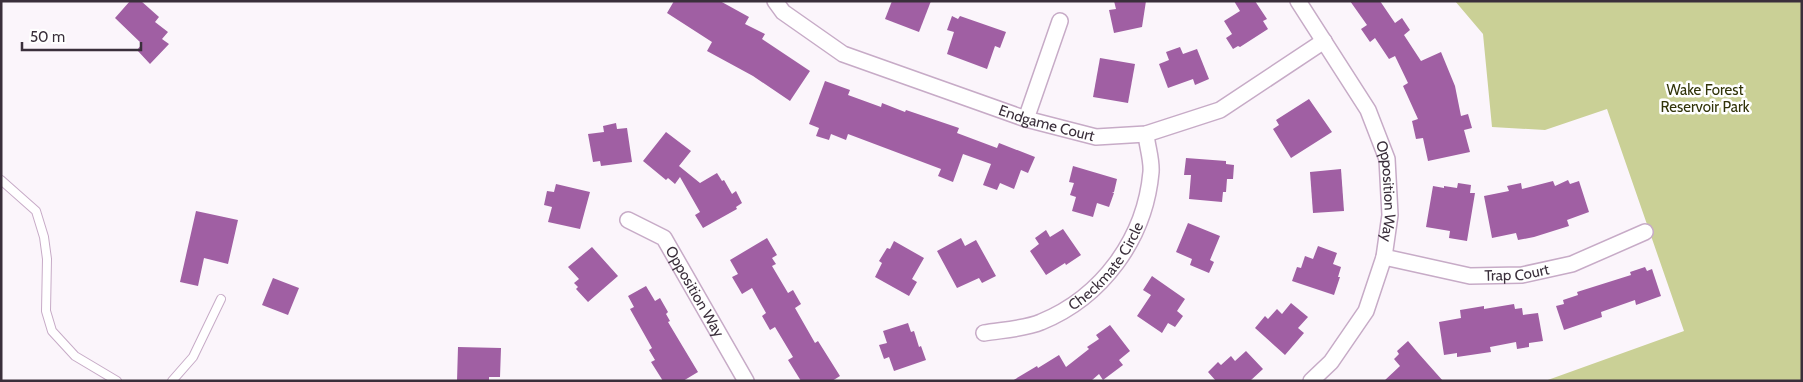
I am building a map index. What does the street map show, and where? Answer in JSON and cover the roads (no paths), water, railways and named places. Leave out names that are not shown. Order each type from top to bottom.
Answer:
[{"type":"street","name":"Endgame Court","points":[[775,1],[783,12],[843,54],[1026,119],[1096,136],[1146,134],[1220,110],[1324,41]]},
{"type":"street","name":"Opposition Way","points":[[1298,1],[1368,110],[1387,159],[1390,214],[1384,257],[1366,311],[1331,362],[1311,381]]},
{"type":"street","points":[[1026,119],[1060,21]]},
{"type":"street","name":"Checkmate Circle","points":[[984,333],[1039,323],[1073,306],[1109,274],[1127,249],[1144,207],[1151,171],[1146,134]]},
{"type":"street","name":"Opposition Way","points":[[628,220],[664,238],[746,381]]},
{"type":"street","name":"Trap Court","points":[[1384,257],[1470,276],[1522,275],[1572,264],[1645,232]]},
{"type":"lane","points":[[1,180],[36,211],[44,237],[47,259],[46,310],[52,332],[75,356],[117,381]]},
{"type":"lane","points":[[172,381],[193,357],[221,299]]},
{"type":"park label","name":"Wake Forest Reservoir Park","points":[[1705,98]]}]
